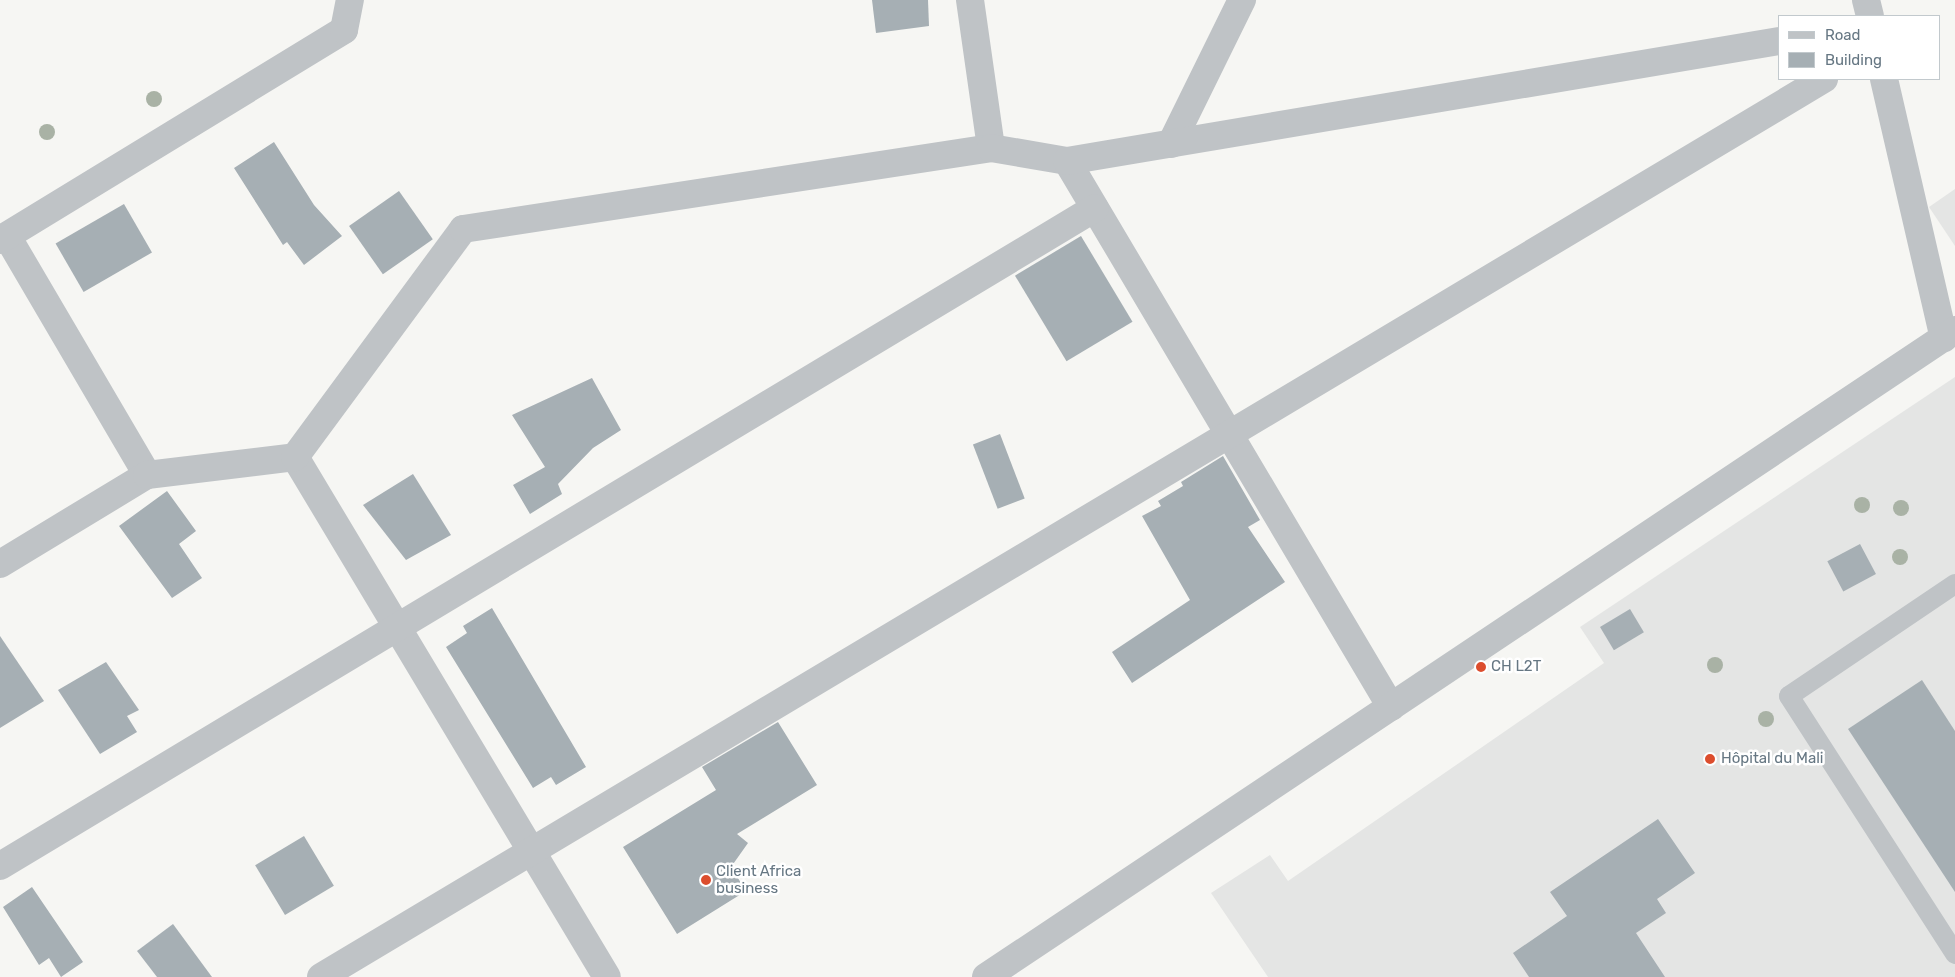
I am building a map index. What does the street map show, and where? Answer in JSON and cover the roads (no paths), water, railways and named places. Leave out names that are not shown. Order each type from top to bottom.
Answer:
[{"type":"street","points":[[146,475],[3,238],[344,30],[350,0]]},
{"type":"street","points":[[970,0],[991,148]]},
{"type":"street","points":[[1171,144],[1242,0]]},
{"type":"street","points":[[1866,0],[1870,15]]},
{"type":"street","points":[[0,564],[146,475],[295,457],[463,229],[991,148],[1067,161],[1778,41]]},
{"type":"street","points":[[321,977],[1822,80]]},
{"type":"street","points":[[986,977],[1950,334],[1884,80]]},
{"type":"street","points":[[1067,161],[1391,707]]},
{"type":"street","points":[[0,866],[1096,208]]},
{"type":"street","points":[[295,457],[399,626],[607,977]]},
{"type":"lane","points":[[1955,584],[1789,696],[1955,954]]},
{"type":"place","name":"CH L2T","points":[[1481,667]]},
{"type":"place","name":"Hôpital du Mali","points":[[1710,759]]},
{"type":"place","name":"Client Africa business","points":[[706,880]]}]
